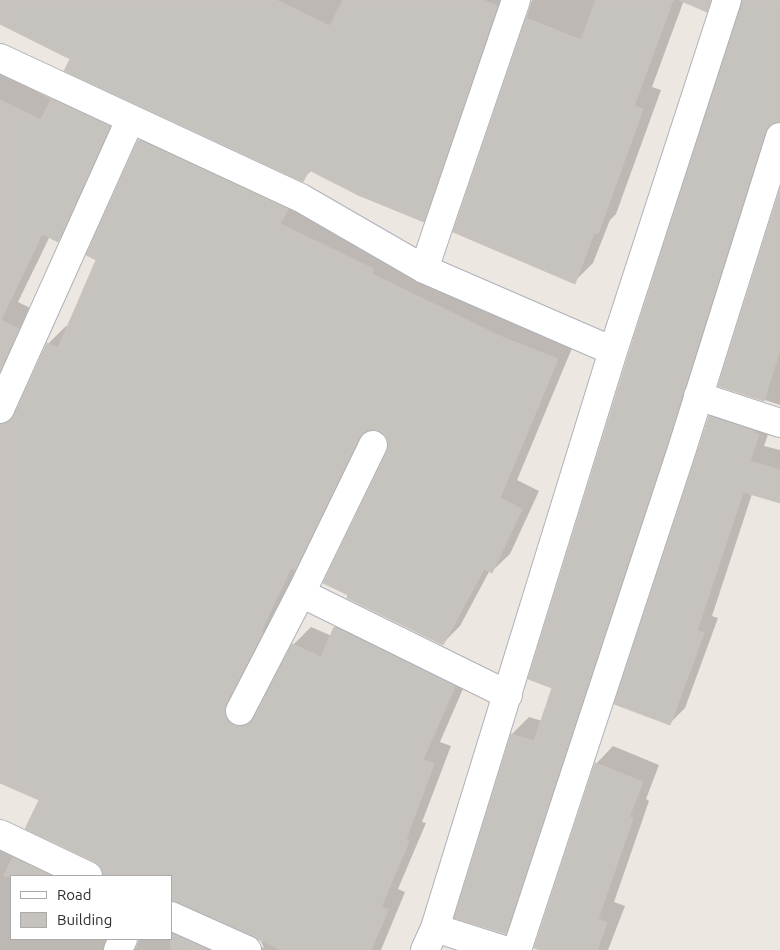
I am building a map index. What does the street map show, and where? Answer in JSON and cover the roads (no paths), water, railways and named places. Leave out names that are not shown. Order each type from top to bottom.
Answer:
[{"type":"street","points":[[424,269],[516,0]]},
{"type":"street","points":[[504,950],[430,939],[508,695],[613,351],[727,0]]},
{"type":"street","points":[[0,58],[301,198],[424,269],[613,351]]},
{"type":"street","points":[[0,408],[130,120]]},
{"type":"street","points":[[517,950],[682,449],[780,137]]},
{"type":"street","points":[[698,396],[780,423]]},
{"type":"street","points":[[240,711],[301,593],[373,445]]},
{"type":"street","points":[[301,593],[508,695]]},
{"type":"street","points":[[0,834],[86,875]]},
{"type":"street","points":[[172,916],[247,950]]}]
